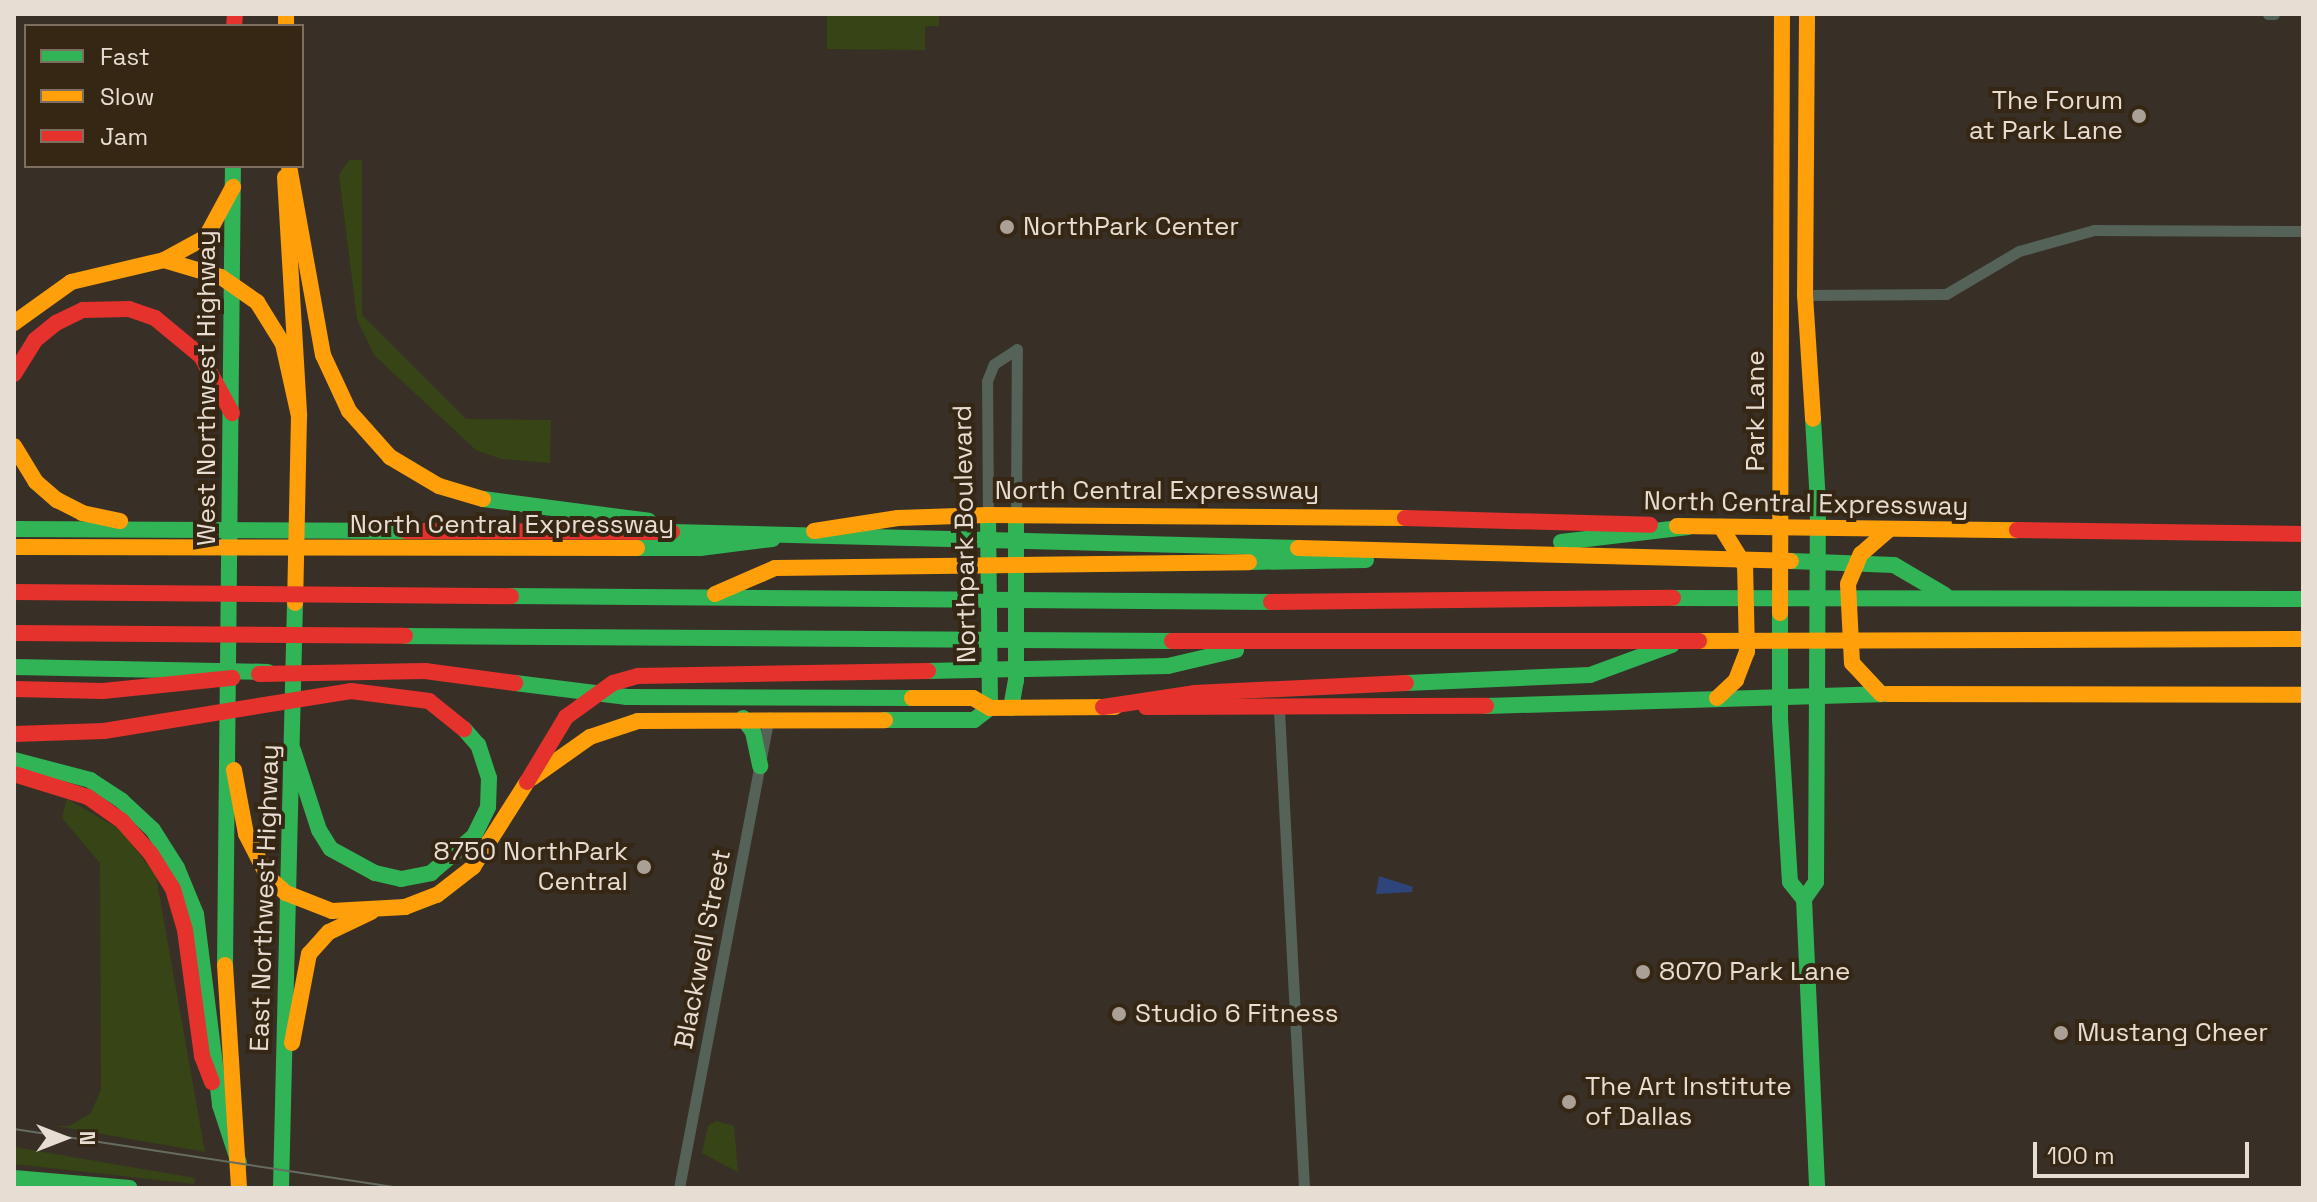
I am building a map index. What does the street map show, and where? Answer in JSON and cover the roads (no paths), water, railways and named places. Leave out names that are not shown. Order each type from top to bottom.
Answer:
[{"type":"main road","name":"Park Lane","points":[[1782,14],[1779,696],[1790,882],[1804,899],[1817,1188]]},
{"type":"main road","name":"Park Lane","points":[[1804,899],[1816,882],[1817,688],[1817,526],[1805,295],[1807,14]]},
{"type":"main road","name":"West Northwest Highway","points":[[230,610],[233,168]]},
{"type":"main road","points":[[287,168],[299,416]]},
{"type":"main road","points":[[287,168],[323,355],[349,411],[390,457],[439,486],[490,501],[733,532]]},
{"type":"main road","points":[[14,323],[71,282],[164,260],[206,237],[233,187]]},
{"type":"main road","points":[[1780,215],[1791,248],[1790,277],[1795,289],[1805,295]]},
{"type":"main road","points":[[164,260],[233,284],[257,302],[277,329],[299,416]]},
{"type":"main road","points":[[14,374],[35,340],[56,323],[83,310],[129,309],[155,318],[201,356],[232,413]]},
{"type":"main road","name":"East Northwest Highway","points":[[281,1188],[299,416]]},
{"type":"main road","points":[[14,446],[36,482],[82,513],[199,528]]},
{"type":"main road","name":"North Central Expressway","points":[[14,547],[700,548],[898,518],[1016,521],[1285,514],[1688,527],[1817,526],[2303,534]]},
{"type":"main road","name":"Northpark Boulevard","points":[[989,521],[990,708]]},
{"type":"main road","name":"Northpark Boulevard","points":[[1011,708],[1016,681],[1016,521]]},
{"type":"main road","points":[[707,598],[775,568],[1390,560],[1491,555],[1612,535],[1688,527]]},
{"type":"main road","points":[[1717,698],[1742,668],[1746,578],[1733,541],[1721,527]]},
{"type":"main road","points":[[14,529],[733,532],[932,542],[1393,547],[1894,565],[1945,595]]},
{"type":"main road","points":[[1881,694],[1859,674],[1849,649],[1848,584],[1861,554],[1890,529]]},
{"type":"main road","points":[[14,592],[1417,602],[1945,595],[2303,599]]},
{"type":"main road","name":"East Northwest Highway","points":[[230,610],[225,987],[239,1188]]},
{"type":"main road","points":[[14,633],[1265,642],[2303,639]]},
{"type":"main road","points":[[1103,707],[1194,693],[1590,675],[1687,639]]},
{"type":"main road","points":[[229,752],[246,834],[268,877],[286,893],[332,911],[373,910],[437,895],[473,867],[566,717],[613,683],[638,676],[729,672],[1168,666],[1265,642]]},
{"type":"main road","points":[[14,667],[268,672],[425,671],[627,697],[973,698],[990,708],[1279,710],[1779,696],[1817,688],[1881,694],[2303,695]]},
{"type":"main road","points":[[14,689],[164,687],[268,672]]},
{"type":"main road","points":[[14,734],[104,731],[351,691],[383,693],[429,701],[453,715],[478,745],[489,778],[488,807],[474,836],[431,873],[401,879],[375,873],[331,849],[319,830],[293,750]]},
{"type":"main road","points":[[527,782],[590,737],[638,721],[743,718],[974,720],[990,708]]},
{"type":"main road","points":[[743,718],[756,740],[760,766]]},
{"type":"main road","points":[[14,760],[90,780],[122,801],[153,830],[177,868],[196,914],[220,1105]]},
{"type":"main road","points":[[14,774],[88,797],[122,821],[151,854],[173,889],[185,930],[202,1056],[239,1163]]},
{"type":"main road","points":[[284,1079],[309,954],[329,932],[373,910]]},
{"type":"main road","points":[[14,1178],[130,1188]]},
{"type":"street","points":[[1805,295],[1946,294],[2019,251],[2094,230],[2303,231]]},
{"type":"street","name":"Northpark Boulevard","points":[[989,521],[987,381],[994,364],[1017,349],[1016,521]]},
{"type":"street","points":[[1279,710],[1304,1188]]},
{"type":"street","name":"Blackwell Street","points":[[679,1188],[769,718]]},
{"type":"water","points":[[1379,876],[1413,887],[1412,892],[1376,894]]},
{"type":"tram line","points":[[14,1129],[399,1188]]},
{"type":"place","name":"The Forum at Park Lane","points":[[2139,116]]},
{"type":"place","name":"NorthPark Center","points":[[1007,227]]},
{"type":"place","name":"8750 NorthPark Central","points":[[644,867]]},
{"type":"place","name":"8070 Park Lane","points":[[1643,972]]},
{"type":"place","name":"Studio 6 Fitness","points":[[1119,1014]]},
{"type":"place","name":"Mustang Cheer","points":[[2061,1033]]},
{"type":"place","name":"The Art Institute of Dallas","points":[[1569,1102]]}]
